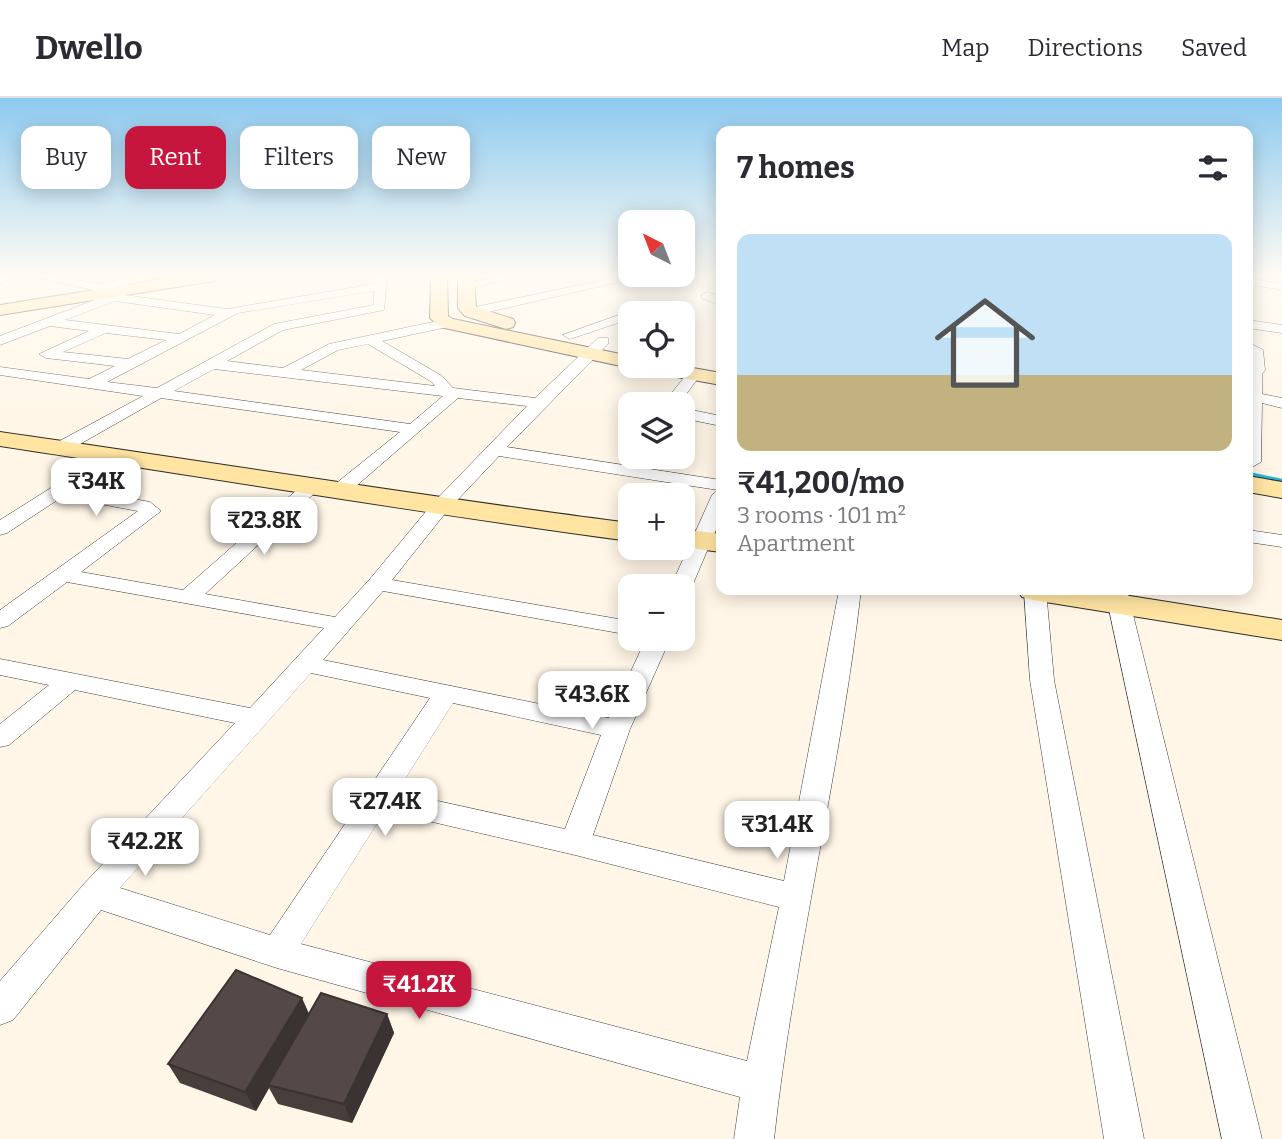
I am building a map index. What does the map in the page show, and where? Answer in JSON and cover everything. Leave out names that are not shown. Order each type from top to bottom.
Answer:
[{"type":"street","points":[[4,338],[42,325]]},
{"type":"street","points":[[74,325],[181,338]]},
{"type":"street","points":[[93,383],[207,325]]},
{"type":"street","points":[[252,325],[279,327]]},
{"type":"street","points":[[60,448],[279,327],[288,325]]},
{"type":"street","points":[[287,372],[327,350],[439,325]]},
{"type":"street","points":[[456,325],[596,348],[618,347]]},
{"type":"street","points":[[514,325],[570,335],[618,357]]},
{"type":"street","points":[[570,335],[601,325]]},
{"type":"street","points":[[1253,325],[1282,329]]},
{"type":"street","points":[[3,371],[106,328]]},
{"type":"street","points":[[341,489],[450,399],[449,390],[437,379],[369,339]]},
{"type":"street","points":[[0,1008],[95,894],[305,664],[338,624],[378,584],[440,507],[539,403],[596,348]]},
{"type":"street","points":[[1253,348],[1256,350],[1258,370],[1253,373]]},
{"type":"street","points":[[46,354],[132,364]]},
{"type":"street","points":[[212,364],[449,390],[539,403]]},
{"type":"street","points":[[695,365],[716,365]]},
{"type":"street","points":[[695,368],[716,377]]},
{"type":"street","points":[[3,371],[412,429]]},
{"type":"street","points":[[1253,397],[1282,402]]},
{"type":"street","points":[[695,415],[716,420]]},
{"type":"street","points":[[5,444],[60,448],[341,489],[440,507],[618,530]]},
{"type":"street","points":[[496,450],[618,462]]},
{"type":"street","points":[[0,529],[114,457]]},
{"type":"street","points":[[1253,469],[1282,467]]},
{"type":"street","points":[[654,469],[716,484]]},
{"type":"street","points":[[1253,472],[1282,490]]},
{"type":"street","points":[[187,598],[313,485]]},
{"type":"street","points":[[0,621],[151,511],[143,506],[59,491]]},
{"type":"street","points":[[687,574],[716,507]]},
{"type":"street","points":[[1253,537],[1282,541]]},
{"type":"street","points":[[63,575],[338,624]]},
{"type":"street","points":[[378,584],[618,626]]},
{"type":"street","points":[[754,1139],[761,1084],[797,898],[849,595]]},
{"type":"street","points":[[1035,595],[1042,680],[1124,1139]]},
{"type":"street","points":[[1242,1139],[1118,596],[1282,630]]},
{"type":"street","points":[[575,843],[618,729],[653,651]]},
{"type":"street","points":[[305,664],[618,729]]},
{"type":"street","points":[[0,667],[255,718]]},
{"type":"street","points":[[0,738],[69,682]]},
{"type":"street","points":[[277,953],[447,693]]},
{"type":"street","points":[[380,799],[575,843],[797,898]]},
{"type":"street","points":[[95,894],[277,953],[761,1084]]},
{"type":"building","points":[[236,970],[302,998],[245,1092],[168,1064]]},
{"type":"building","points":[[321,993],[387,1014],[344,1104],[268,1085]]},
{"type":"waterway","points":[[1253,475],[1282,481]]}]
